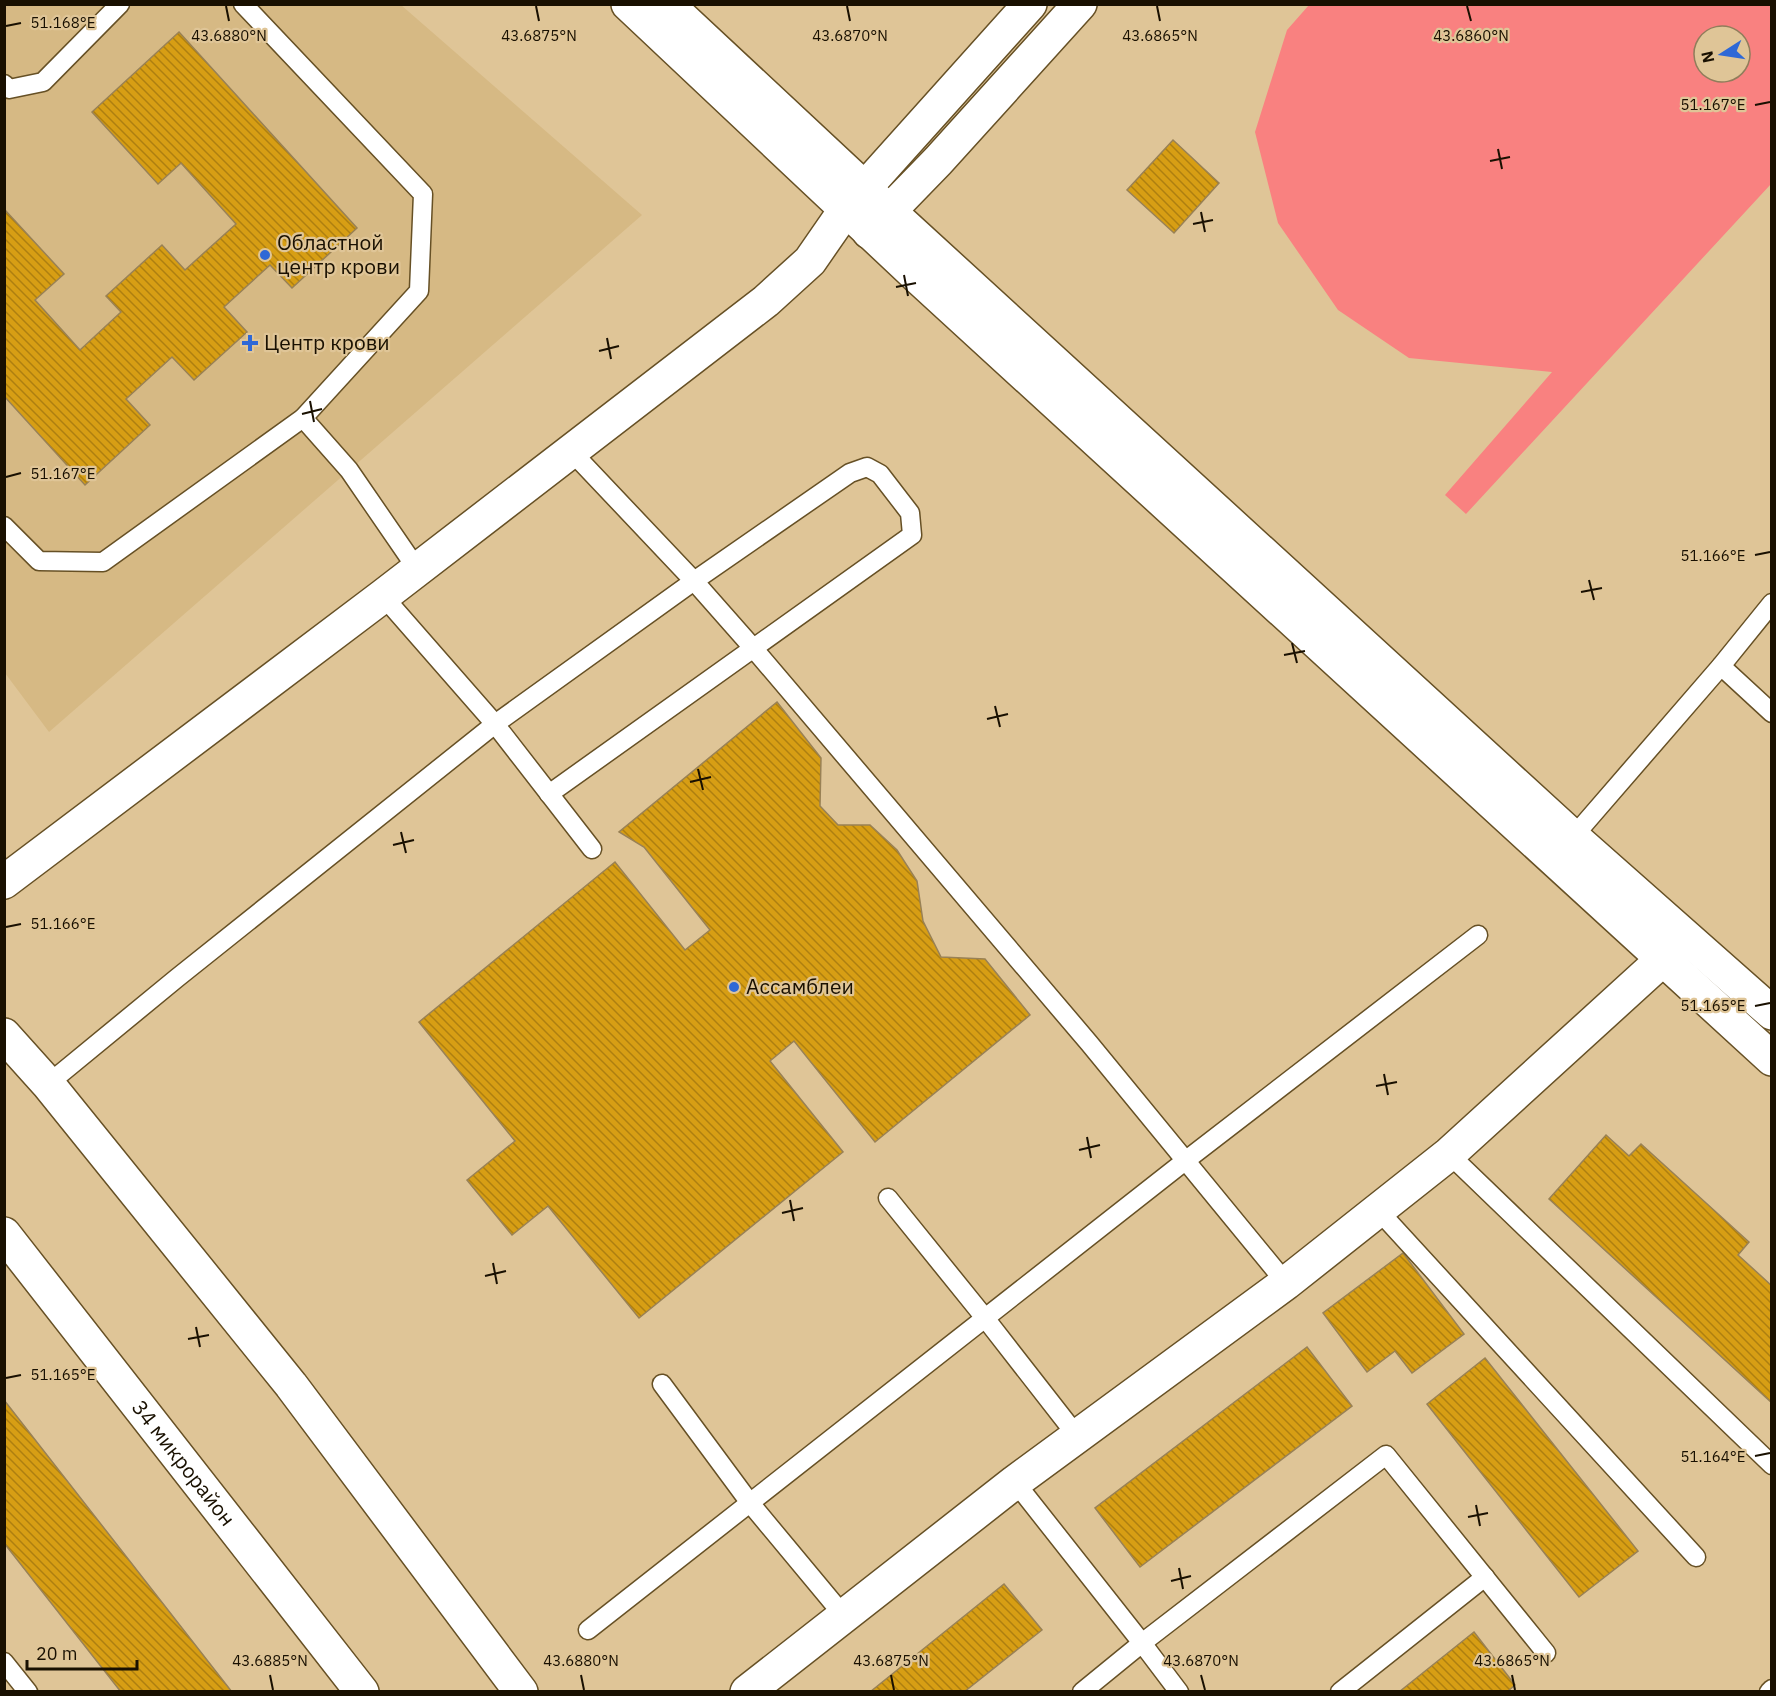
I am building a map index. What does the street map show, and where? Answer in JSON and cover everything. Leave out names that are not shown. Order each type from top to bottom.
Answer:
[{"type":"street","points":[[628,4],[856,199],[1772,1013]]},
{"type":"street","points":[[667,4],[856,199]]},
{"type":"street","points":[[4,882],[383,596],[766,301],[810,261],[856,199],[1030,4]]},
{"type":"street","points":[[810,261],[880,221],[1080,4]]},
{"type":"street","points":[[880,221],[921,280],[1772,1059]]},
{"type":"street","points":[[747,1692],[1015,1482],[1286,1283],[1449,1154],[1662,960]]},
{"type":"street","points":[[4,1035],[48,1084],[291,1385],[521,1692]]},
{"type":"street","name":"34 микрорайон","points":[[4,1234],[362,1692]]},
{"type":"lane","points":[[4,84],[9,89],[43,82],[120,4]]},
{"type":"lane","points":[[4,526],[39,561],[103,562],[303,418],[418,291],[423,194],[243,4]]},
{"type":"lane","points":[[303,418],[349,470],[417,569]]},
{"type":"lane","points":[[570,450],[694,581],[754,649],[1089,1043],[1286,1283]]},
{"type":"lane","points":[[48,1084],[495,724],[694,581],[850,473],[867,467],[880,474],[910,513],[912,535],[549,794]]},
{"type":"lane","points":[[383,596],[495,724],[592,849]]},
{"type":"lane","points":[[1573,837],[1721,666],[1772,603]]},
{"type":"lane","points":[[1721,666],[1772,713]]},
{"type":"lane","points":[[588,1630],[1185,1161],[1478,935]]},
{"type":"lane","points":[[1449,1154],[1772,1465]]},
{"type":"lane","points":[[888,1198],[1077,1436]]},
{"type":"lane","points":[[1378,1210],[1696,1557]]},
{"type":"lane","points":[[662,1384],[750,1503],[844,1616]]},
{"type":"lane","points":[[1082,1692],[1386,1455],[1546,1653]]},
{"type":"lane","points":[[1015,1482],[1179,1692]]},
{"type":"lane","points":[[1340,1692],[1485,1577]]},
{"type":"lane","points":[[4,1662],[28,1692]]},
{"type":"shaded area","name":"Центр крови","points":[[5,5],[401,5],[642,215],[49,732],[5,673]]},
{"type":"shaded area","points":[[1309,5],[1771,5],[1771,184],[1466,514],[1445,495],[1552,372],[1409,358],[1338,310],[1278,223],[1255,132],[1287,30]]},
{"type":"building","name":"Областной центр крови","points":[[179,32],[357,228],[292,288],[270,265],[224,307],[247,332],[194,380],[172,357],[126,399],[150,425],[85,485],[4,396],[4,209],[64,274],[35,300],[80,350],[121,312],[106,296],[162,245],[185,270],[236,224],[181,163],[158,184],[92,112]]},
{"type":"building","points":[[1173,140],[1219,183],[1174,233],[1127,190]]},
{"type":"building","name":"Ассамблеи","points":[[777,702],[821,758],[820,806],[838,825],[870,825],[897,850],[917,881],[923,921],[941,957],[985,959],[1030,1015],[875,1142],[794,1041],[770,1061],[843,1152],[639,1318],[548,1206],[512,1235],[467,1180],[515,1141],[419,1022],[615,862],[685,950],[710,930],[644,847],[619,832]]},
{"type":"building","points":[[1606,1135],[1629,1156],[1641,1144],[1749,1242],[1738,1255],[1772,1286],[1772,1403],[1549,1199]]},
{"type":"building","points":[[1403,1253],[1464,1334],[1412,1373],[1395,1351],[1367,1372],[1323,1313]]},
{"type":"building","points":[[1307,1347],[1352,1406],[1140,1567],[1095,1508]]},
{"type":"building","points":[[1485,1358],[1638,1551],[1579,1597],[1427,1404]]},
{"type":"building","points":[[4,1400],[232,1692],[121,1692],[4,1543]]},
{"type":"building","points":[[1004,1584],[1042,1630],[964,1692],[870,1692]]},
{"type":"building","points":[[1474,1632],[1515,1685],[1507,1692],[1399,1692]]},
{"type":"place","name":"Областной центр крови","points":[[265,255]]},
{"type":"place","name":"Центр крови","points":[[250,343]]},
{"type":"place","name":"Ассамблеи","points":[[734,987]]}]
